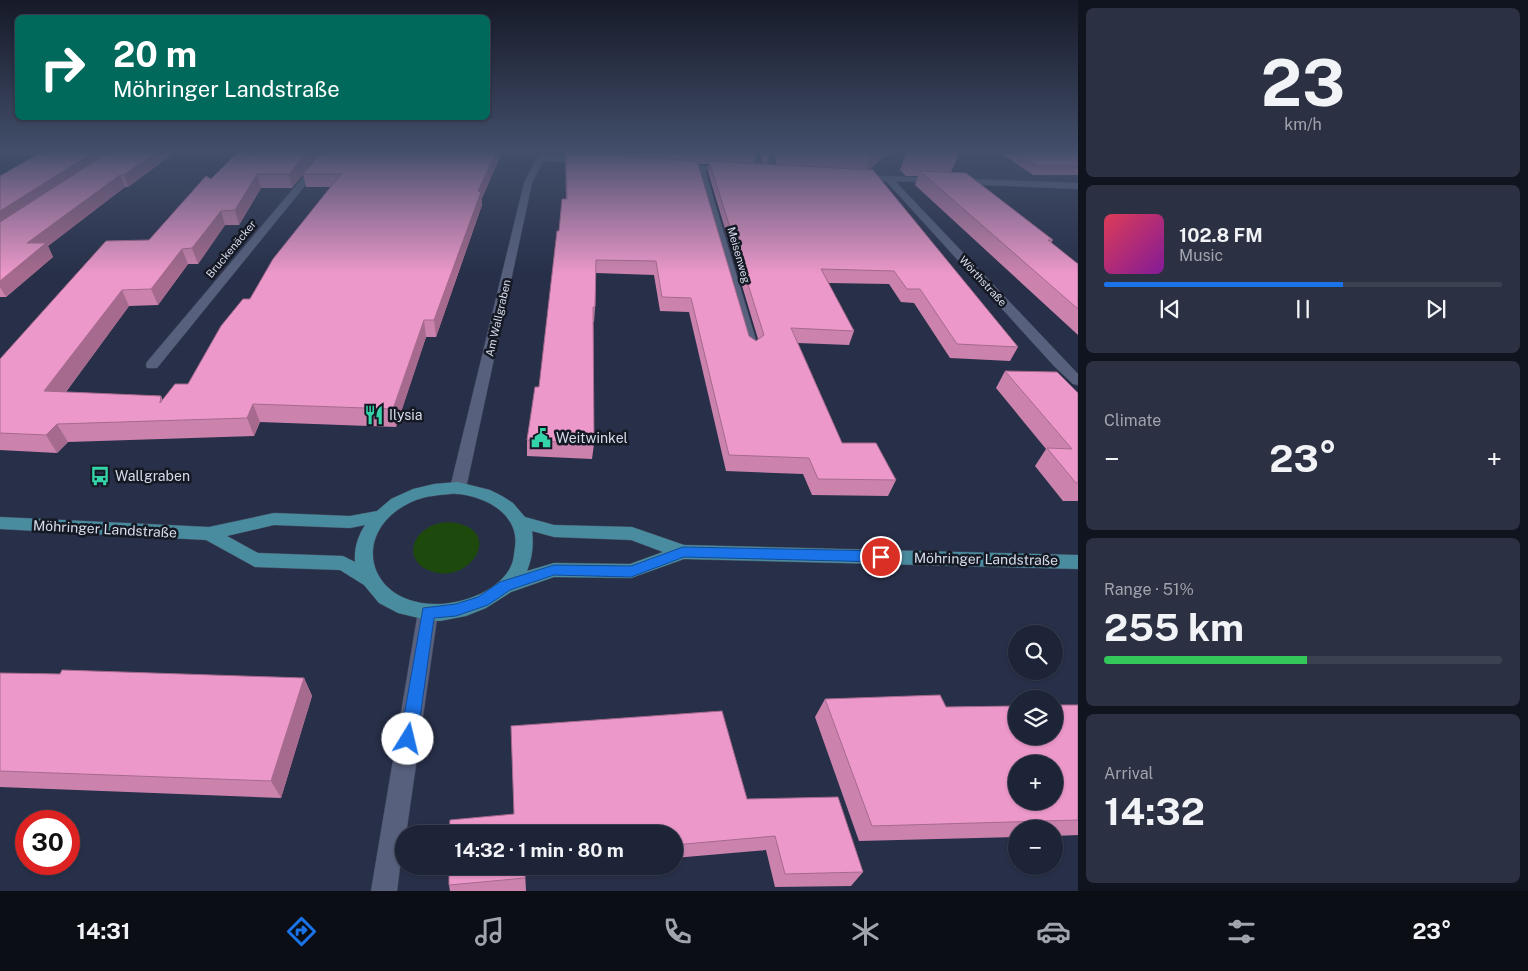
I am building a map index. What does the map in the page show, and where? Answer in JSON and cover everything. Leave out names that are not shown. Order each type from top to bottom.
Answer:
[{"type":"main road","name":"Möhringer Landstraße","points":[[368,579],[363,563],[364,546],[370,530],[381,516],[397,503],[416,494],[437,489],[458,488],[489,495],[507,507],[520,522],[524,534],[525,547],[519,568],[505,586]]},
{"type":"main road","name":"Möhringer Landstraße","points":[[0,523],[209,534],[274,519],[350,522],[381,516]]},
{"type":"main road","name":"Möhringer Landstraße","points":[[520,522],[554,531],[632,534],[683,552],[1078,562]]},
{"type":"main road","name":"Möhringer Landstraße","points":[[209,534],[255,560],[343,564],[368,579],[381,595],[388,599],[402,606],[428,612],[456,610],[483,601],[505,586],[554,570],[631,571],[683,552]]},
{"type":"street","name":"Bruckenäcker","points":[[152,364],[295,192]]},
{"type":"street","name":"Am Wallgraben","points":[[458,488],[526,192]]},
{"type":"street","name":"Meisenweg","points":[[707,192],[753,350]]},
{"type":"street","name":"Wörthstraße","points":[[901,192],[1059,363],[1078,381]]},
{"type":"street","points":[[384,891],[428,612]]},
{"type":"green space","points":[[448,522],[467,526],[477,535],[479,545],[476,556],[468,565],[456,572],[442,574],[420,565],[416,560],[413,549],[417,538],[426,529],[439,523]]},
{"type":"building","points":[[0,192],[31,192],[0,211]]},
{"type":"building","points":[[47,192],[97,192],[27,243],[46,243],[0,281],[0,222]]},
{"type":"building","points":[[192,192],[246,192],[235,210],[221,211],[192,248],[182,249],[151,289],[122,290],[44,391],[161,396],[160,403],[175,384],[188,384],[221,326],[243,299],[250,299],[273,259],[327,192],[481,192],[434,320],[424,320],[393,409],[253,404],[247,418],[57,424],[46,435],[0,433],[0,359],[106,241],[149,240]]},
{"type":"building","points":[[567,192],[706,192],[749,336],[756,341],[764,335],[719,192],[891,192],[1018,347],[957,344],[920,289],[907,289],[894,271],[821,269],[854,331],[791,328],[842,443],[876,443],[896,480],[818,479],[809,458],[729,455],[691,298],[662,297],[656,261],[596,260],[595,307],[593,307],[594,444],[527,440],[535,387],[539,387],[562,199],[567,199]]},
{"type":"building","points":[[944,192],[990,192],[1053,240],[1048,240],[1078,264],[1078,309]]},
{"type":"building","points":[[1005,371],[1057,372],[1078,393],[1078,483],[1047,448],[1072,449]]},
{"type":"building","points":[[62,670],[304,678],[271,781],[0,771],[0,673],[60,674]]},
{"type":"building","points":[[940,695],[946,707],[1008,706],[1008,745],[1063,745],[1063,705],[1078,705],[1078,820],[1008,820],[1008,822],[872,826],[825,699]]},
{"type":"building","points":[[722,711],[747,799],[838,797],[863,872],[785,874],[775,836],[683,844],[683,825],[450,825],[450,820],[514,814],[511,726]]},
{"type":"building","points":[[449,875],[525,875],[525,878],[449,885]]},
{"type":"place","name":"Ilysia","points":[[374,415]]},
{"type":"place","name":"Weitwinkel","points":[[541,438]]},
{"type":"place","name":"Wallgraben","points":[[100,476]]},
{"type":"route","points":[[408,739],[428,612],[456,610],[483,601],[505,586],[554,570],[631,571],[683,552],[881,557]]}]
